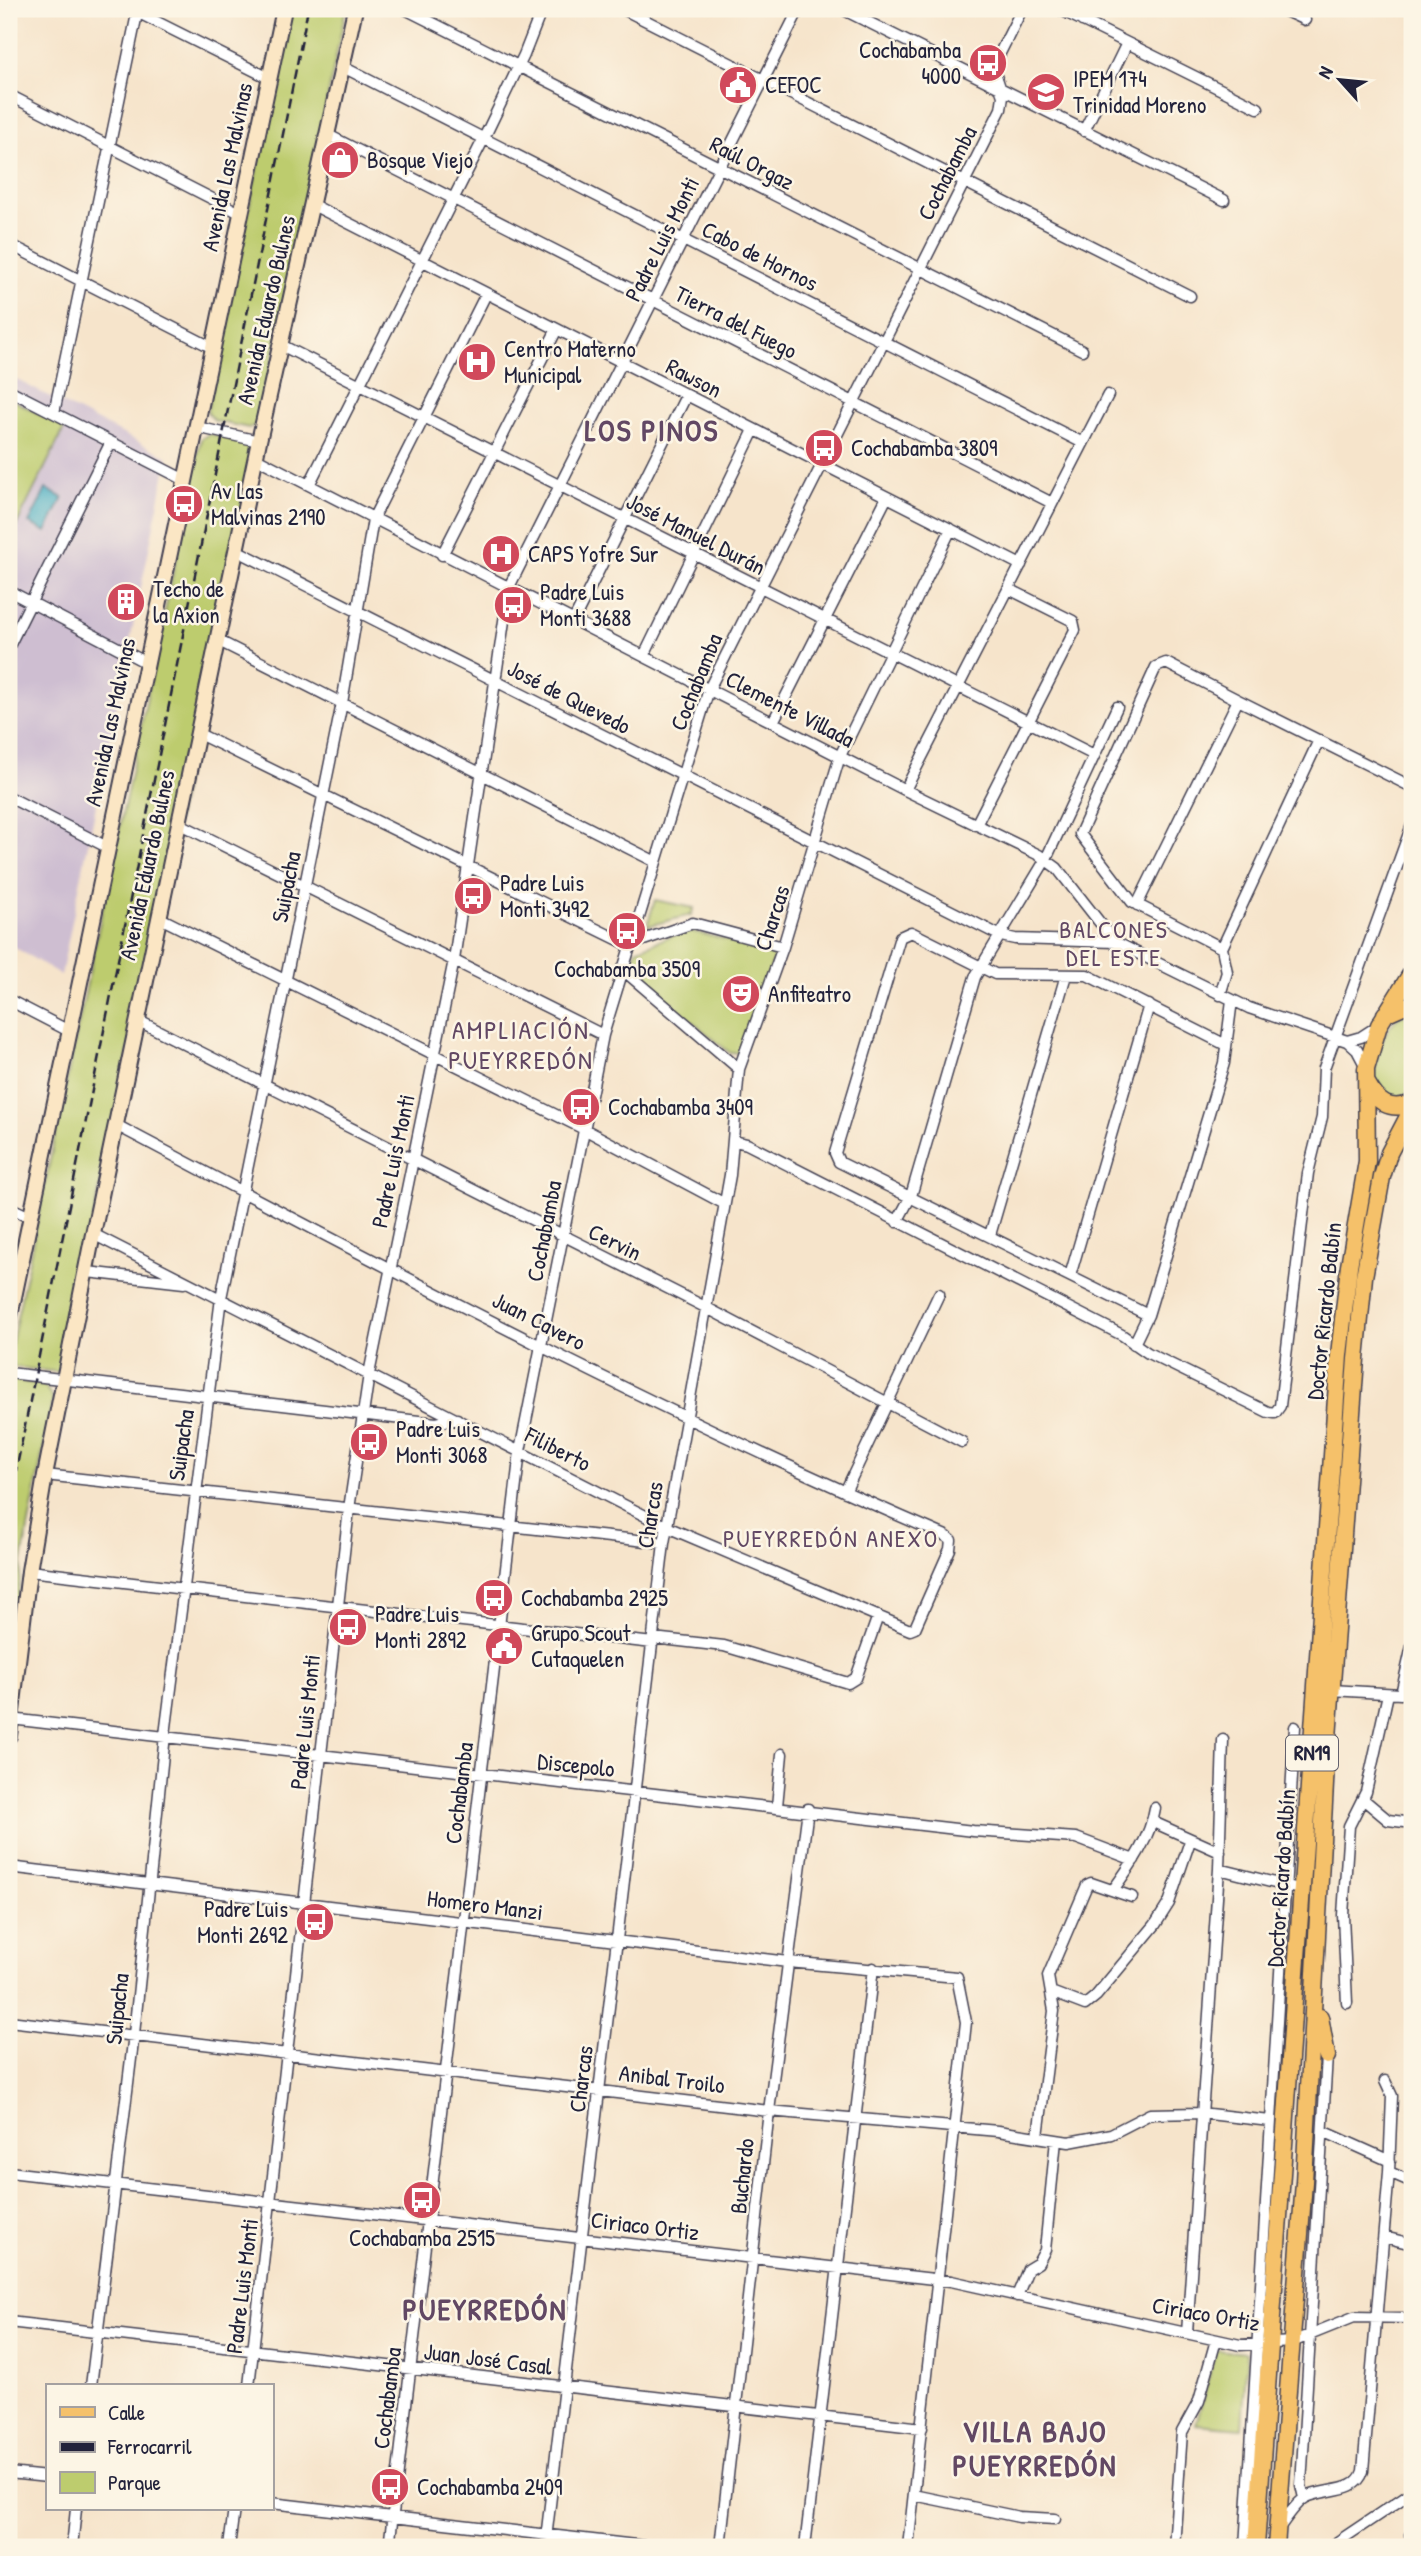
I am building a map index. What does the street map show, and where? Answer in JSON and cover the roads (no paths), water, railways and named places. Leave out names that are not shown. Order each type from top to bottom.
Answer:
[{"type":"main road","name":"Avenida Las Malvinas","points":[[9,1321],[10,1303],[284,9]]},
{"type":"main road","name":"Avenida Eduardo Bulnes","points":[[9,1736],[29,1571],[45,1475],[93,1234],[259,441],[355,9]]},
{"type":"main road","name":"Doctor Ricardo Balbín","points":[[1256,2547],[1265,2345],[1303,1890],[1339,1356],[1349,1266],[1368,1144],[1366,1075],[1381,1020],[1412,972]]},
{"type":"main road","points":[[1381,1020],[1398,1007],[1412,1006]]},
{"type":"main road","points":[[1366,1075],[1376,1098],[1385,1105],[1397,1107],[1412,1102]]},
{"type":"main road","name":"Doctor Ricardo Balbín","points":[[1276,2547],[1292,2342],[1331,1690],[1364,1277],[1386,1163],[1412,1109]]},
{"type":"main road","points":[[1314,1989],[1327,2056]]},
{"type":"street","name":"Raúl Orgaz","points":[[405,9],[1082,350]]},
{"type":"street","points":[[309,485],[484,138],[519,66],[542,9]]},
{"type":"street","points":[[623,9],[1190,296]]},
{"type":"street","name":"Padre Luis Monti","points":[[249,2384],[362,1413],[454,960],[509,587],[799,9]]},
{"type":"street","points":[[842,9],[1224,200]]},
{"type":"street","name":"Cochabamba","points":[[389,2547],[520,1451],[603,1035],[654,861],[709,690],[1001,109],[1001,89],[993,67],[1022,9]]},
{"type":"street","points":[[1059,9],[1258,108]]},
{"type":"street","points":[[1082,21],[1088,9]]},
{"type":"street","points":[[1282,9],[1305,20]]},
{"type":"street","points":[[54,413],[136,10],[270,78]]},
{"type":"street","points":[[1084,131],[1127,43]]},
{"type":"street","name":"Cabo de Hornos","points":[[343,67],[1083,443]]},
{"type":"street","points":[[9,95],[240,213]]},
{"type":"street","name":"Tierra del Fuego","points":[[328,135],[1052,503]]},
{"type":"street","name":"Rawson","points":[[313,205],[1021,565]]},
{"type":"street","points":[[9,244],[213,348]]},
{"type":"street","name":"Suipacha","points":[[91,2384],[134,2034],[194,1491],[221,1298],[342,703],[373,519],[486,294]]},
{"type":"street","points":[[442,555],[557,329]]},
{"type":"street","name":"José Manuel Durán","points":[[281,345],[362,383],[625,520],[1094,755]]},
{"type":"street","points":[[9,390],[185,480]]},
{"type":"street","points":[[905,790],[1108,395]]},
{"type":"street","points":[[574,620],[686,396]]},
{"type":"street","points":[[196,427],[259,441]]},
{"type":"street","points":[[644,656],[754,430]]},
{"type":"street","points":[[9,646],[111,442]]},
{"type":"street","name":"Clemente Villada","points":[[256,457],[442,555],[1046,859]]},
{"type":"street","points":[[773,722],[887,497]]},
{"type":"street","name":"Charcas","points":[[545,2547],[664,1543],[734,1141],[739,1069],[783,947],[841,756],[951,529]]},
{"type":"street","name":"José de Quevedo","points":[[236,550],[1001,936],[1015,939],[1115,942]]},
{"type":"street","points":[[976,825],[1075,629],[1073,621],[1009,589]]},
{"type":"street","points":[[9,592],[145,662]]},
{"type":"street","points":[[217,640],[654,861]]},
{"type":"street","points":[[1222,948],[1137,905],[1125,895],[1080,834],[1156,667],[1166,663],[1412,787]]},
{"type":"street","points":[[1137,905],[1238,700]]},
{"type":"street","points":[[897,1222],[911,1196],[980,966],[1001,936],[1046,859],[1116,706]]},
{"type":"street","points":[[197,733],[629,945],[693,923],[783,947]]},
{"type":"street","points":[[1220,995],[1227,972],[1222,948],[1319,740]]},
{"type":"street","points":[[9,797],[107,847]]},
{"type":"street","points":[[178,823],[603,1035]]},
{"type":"street","points":[[734,1141],[747,1144],[1134,1344],[1268,1412],[1275,1413],[1280,1406],[1308,1173],[1322,1117],[1324,1068],[1412,825]]},
{"type":"street","points":[[1046,859],[1057,868],[1115,942],[1220,995],[1348,1041],[1357,1050],[1366,1075]]},
{"type":"street","points":[[158,917],[584,1129],[723,1203]]},
{"type":"street","points":[[1148,1314],[835,1158],[846,1115],[900,937],[911,932],[1001,975],[1087,975],[1226,1045]]},
{"type":"street","points":[[622,969],[739,1069]]},
{"type":"street","points":[[990,1235],[1066,975]]},
{"type":"street","points":[[9,1000],[69,1031]]},
{"type":"street","points":[[1134,1344],[1148,1314],[1224,1063],[1232,1000]]},
{"type":"street","points":[[1070,1276],[1149,1005]]},
{"type":"street","points":[[1348,1041],[1366,1034],[1381,1020]]},
{"type":"street","name":"Cervin","points":[[139,1021],[705,1307],[962,1442]]},
{"type":"street","name":"Juan Cavero","points":[[116,1125],[390,1268],[686,1416],[845,1493],[946,1536],[951,1540],[915,1628]]},
{"type":"street","points":[[9,1207],[30,1217]]},
{"type":"street","name":"Filiberto","points":[[93,1234],[667,1527],[910,1630],[915,1628]]},
{"type":"street","name":"Filiberto","points":[[87,1272],[192,1284]]},
{"type":"street","points":[[845,1493],[939,1294]]},
{"type":"street","points":[[9,1373],[436,1423],[457,1419]]},
{"type":"street","points":[[45,1475],[664,1543]]},
{"type":"street","points":[[29,1571],[498,1625],[724,1646],[848,1683],[856,1678],[878,1616]]},
{"type":"street","points":[[1401,1695],[1412,1646]]},
{"type":"street","points":[[1331,1690],[1401,1695],[1412,1691]]},
{"type":"street","points":[[1347,2003],[1343,1915],[1349,1826],[1363,1798],[1388,1694]]},
{"type":"street","name":"Discepolo","points":[[11,1719],[973,1830],[1076,1838],[1134,1860]]},
{"type":"street","points":[[1245,2547],[1265,2345],[1270,2121],[1295,1727]]},
{"type":"street","points":[[1187,2333],[1200,2113],[1219,1869],[1223,1740]]},
{"type":"street","points":[[776,1806],[782,1754]]},
{"type":"street","points":[[1363,1798],[1388,1820],[1412,1823]]},
{"type":"street","points":[[1113,1891],[1134,1860],[1153,1822],[1155,1808]]},
{"type":"street","name":"Buchardo","points":[[720,2547],[769,2111],[808,1810]]},
{"type":"street","points":[[1153,1822],[1190,1841],[1220,1852]]},
{"type":"street","points":[[1051,1992],[1085,2005],[1096,1996],[1155,1925],[1169,1903],[1190,1841]]},
{"type":"street","name":"Homero Manzi","points":[[9,1867],[788,1962],[957,1977],[966,2022],[955,2128]]},
{"type":"street","points":[[1219,1869],[1286,1888],[1303,1890]]},
{"type":"street","points":[[1038,2136],[1054,2022],[1048,1976],[1087,1885],[1091,1883],[1132,1897]]},
{"type":"street","points":[[805,2547],[873,1968]]},
{"type":"street","name":"Anibal Troilo","points":[[9,2021],[289,2052],[769,2111],[1038,2136],[1069,2142],[1101,2137],[1150,2114],[1200,2113],[1270,2121]]},
{"type":"street","points":[[1304,2498],[1301,2485],[1327,2056]]},
{"type":"street","points":[[1277,2530],[1304,2498],[1353,2485],[1361,2478],[1390,2166],[1392,2096],[1385,2081]]},
{"type":"street","points":[[908,2547],[955,2128]]},
{"type":"street","points":[[1323,2131],[1390,2166],[1412,2182]]},
{"type":"street","points":[[1017,2296],[1028,2269],[1038,2263],[1045,2250],[1056,2140]]},
{"type":"street","name":"Ciriaco Ortiz","points":[[9,2172],[939,2280],[1216,2340],[1265,2345],[1292,2342],[1354,2317],[1412,2318]]},
{"type":"street","points":[[1384,2237],[1412,2244]]},
{"type":"street","name":"Juan José Casal","points":[[9,2322],[922,2427]]},
{"type":"street","points":[[1174,2547],[1182,2432],[1199,2401],[1216,2340]]},
{"type":"street","points":[[9,2473],[46,2477]]},
{"type":"street","points":[[1330,2547],[1412,2492]]},
{"type":"street","points":[[914,2495],[1019,2517],[1055,2519]]},
{"type":"street","points":[[273,2503],[653,2547]]},
{"type":"street","points":[[72,2547],[76,2510]]},
{"type":"street","points":[[229,2547],[234,2510]]},
{"type":"water","points":[[46,489],[63,498],[46,532],[29,523]]},
{"type":"railway","points":[[9,1506],[308,9]]},
{"type":"place","name":"Cochabamba 4000","points":[[988,63]]},
{"type":"place","name":"CEFOC","points":[[738,85]]},
{"type":"place","name":"IPEM 174 Trinidad Moreno","points":[[1046,92]]},
{"type":"place","name":"Bosque Viejo","points":[[340,160]]},
{"type":"place","name":"Centro Materno Municipal","points":[[477,362]]},
{"type":"place","name":"Cochabamba 3809","points":[[824,448]]},
{"type":"place","name":"Av Las Malvinas 2190","points":[[184,504]]},
{"type":"place","name":"CAPS Yofre Sur","points":[[501,554]]},
{"type":"place","name":"Techo de la Axion","points":[[126,602]]},
{"type":"place","name":"Padre Luis Monti 3688","points":[[513,605]]},
{"type":"place","name":"Padre Luis Monti 3492","points":[[473,896]]},
{"type":"place","name":"Cochabamba 3509","points":[[627,931]]},
{"type":"place","name":"Anfiteatro","points":[[741,994]]},
{"type":"place","name":"Cochabamba 3409","points":[[581,1107]]},
{"type":"place","name":"Padre Luis Monti 3068","points":[[369,1442]]},
{"type":"place","name":"Cochabamba 2925","points":[[494,1598]]},
{"type":"place","name":"Padre Luis Monti 2892","points":[[348,1627]]},
{"type":"place","name":"Grupo Scout Cutaquelen","points":[[504,1646]]},
{"type":"place","name":"Padre Luis Monti 2692","points":[[315,1922]]},
{"type":"place","name":"Cochabamba 2515","points":[[422,2200]]},
{"type":"place","name":"Cochabamba 2409","points":[[390,2487]]},
{"type":"district","name":"LOS PINOS","points":[[652,431]]},
{"type":"district","name":"BALCONES DEL ESTE","points":[[1114,944]]},
{"type":"district","name":"AMPLIACIÓN PUEYRREDÓN","points":[[521,1045]]},
{"type":"district","name":"PUEYRREDÓN ANEXO","points":[[831,1539]]},
{"type":"district","name":"PUEYRREDÓN","points":[[485,2310]]},
{"type":"district","name":"VILLA BAJO PUEYRREDÓN","points":[[1035,2449]]}]
